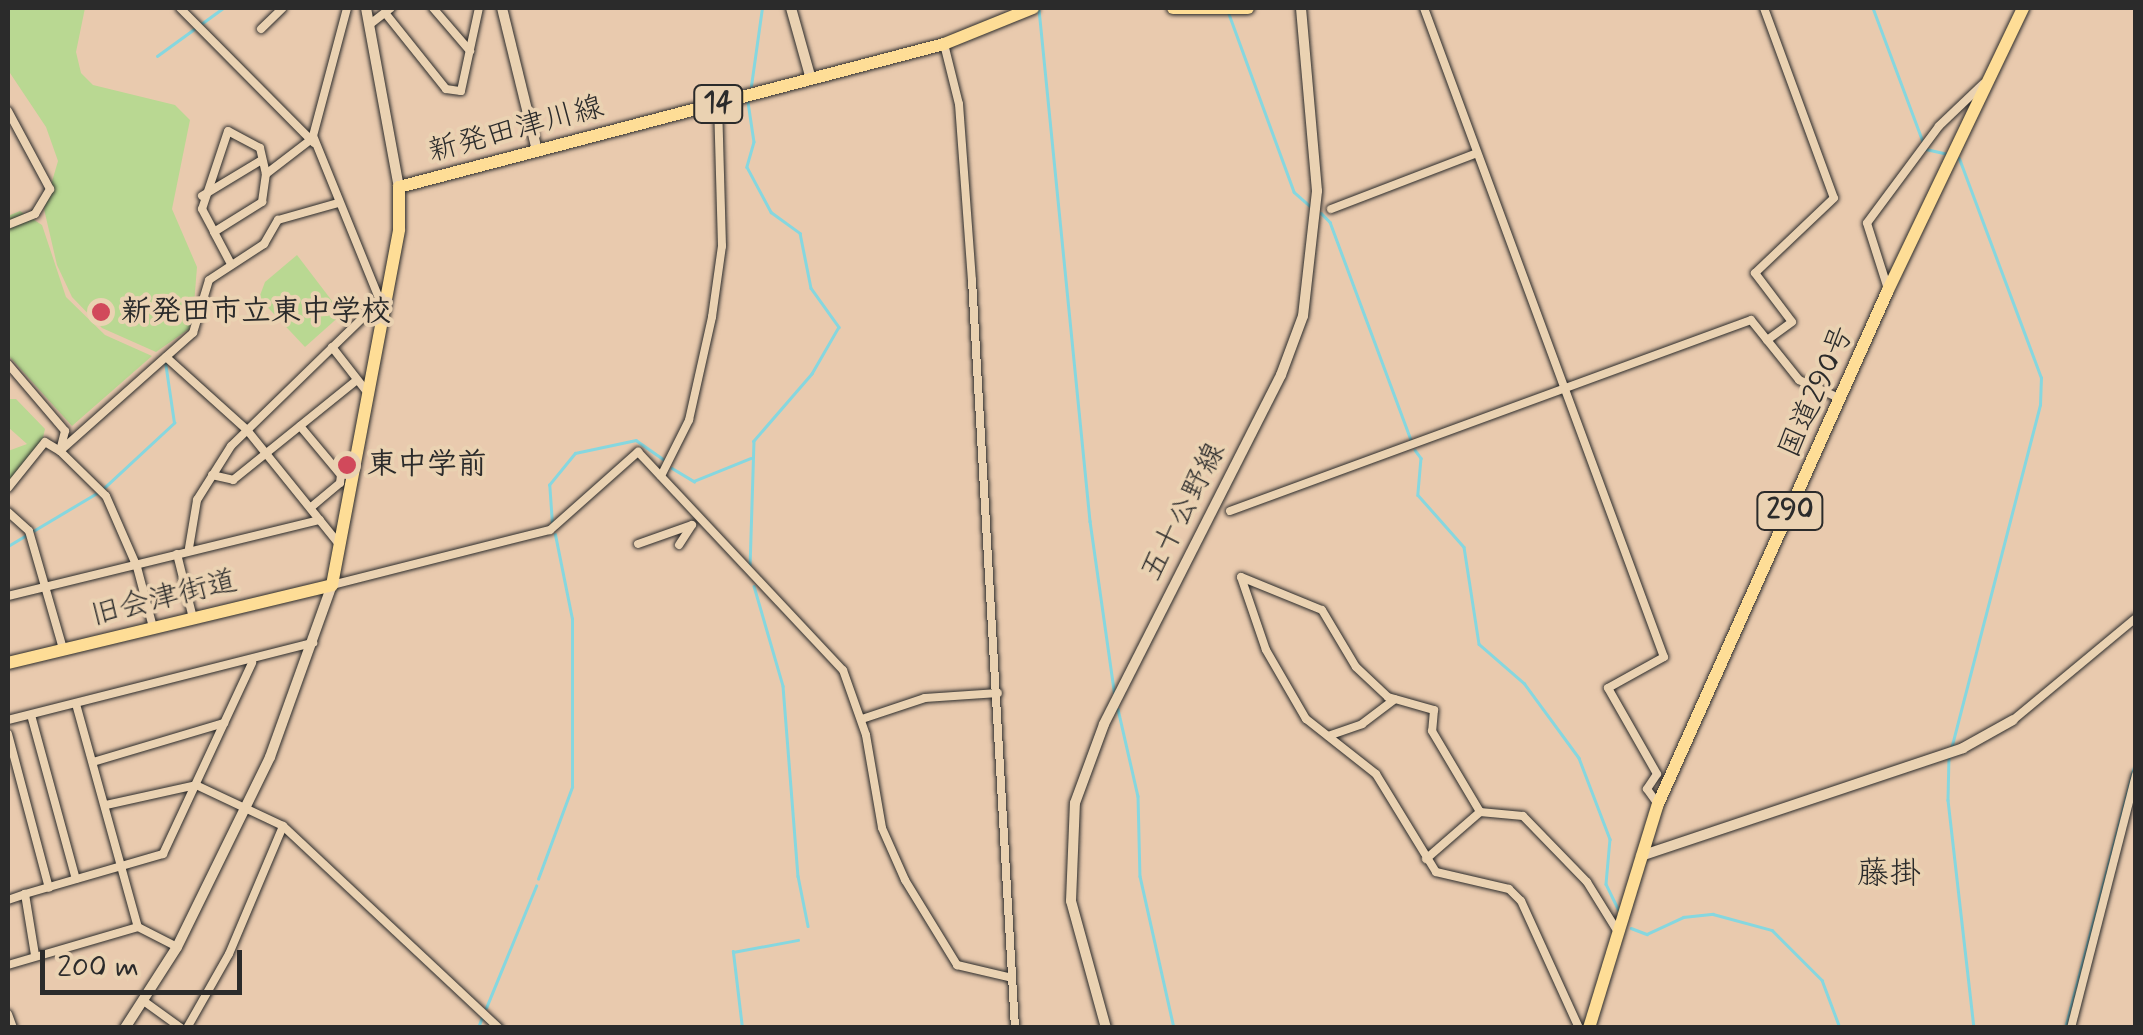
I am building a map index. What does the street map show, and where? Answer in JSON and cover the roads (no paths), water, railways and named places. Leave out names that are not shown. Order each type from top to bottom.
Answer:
[{"type":"main road","name":"新発田津川線","points":[[332,585],[399,229],[400,187],[944,44],[1033,8]]},
{"type":"main road","points":[[1173,8],[1248,8]]},
{"type":"main road","name":"国道290号","points":[[1589,1028],[1658,804],[1888,290],[2024,8]]},
{"type":"main road","name":"旧会津街道","points":[[8,663],[332,585]]},
{"type":"street","points":[[180,8],[311,142],[383,308],[369,312],[247,430],[197,500],[189,548]]},
{"type":"street","points":[[261,29],[284,8]]},
{"type":"street","points":[[266,174],[311,142],[347,8]]},
{"type":"street","points":[[366,8],[400,187]]},
{"type":"street","points":[[434,8],[470,51]]},
{"type":"street","points":[[370,26],[389,11],[446,89],[461,91],[479,8]]},
{"type":"street","points":[[502,8],[537,151]]},
{"type":"street","points":[[791,8],[811,79]]},
{"type":"street","name":"五十公野線","points":[[1106,1028],[1071,901],[1075,803],[1104,724],[1281,375],[1304,316],[1317,191],[1301,8]]},
{"type":"street","points":[[1424,8],[1664,658],[1608,688],[1657,774],[1647,789],[1658,804]]},
{"type":"street","points":[[1764,8],[1834,198],[1755,273],[1792,322],[1768,340]]},
{"type":"street","points":[[944,44],[959,104],[998,694],[1008,977],[1015,1028]]},
{"type":"street","points":[[1888,290],[1867,223],[1939,126],[1990,78]]},
{"type":"street","points":[[661,476],[689,420],[712,317],[722,246],[718,104]]},
{"type":"street","points":[[8,111],[50,189],[35,214],[8,226]]},
{"type":"street","points":[[214,232],[262,202],[266,174],[260,148],[228,131],[202,196],[214,232],[231,264]]},
{"type":"street","points":[[1332,209],[1477,153]]},
{"type":"street","points":[[202,196],[260,160]]},
{"type":"street","points":[[60,451],[193,333],[202,289],[231,264],[264,244],[278,220],[338,203]]},
{"type":"street","points":[[1230,512],[1751,320],[1800,380],[1841,400]]},
{"type":"street","points":[[332,347],[368,393]]},
{"type":"street","points":[[166,357],[247,430],[340,544]]},
{"type":"street","points":[[8,364],[65,430],[60,451]]},
{"type":"street","points":[[212,475],[233,480],[357,380]]},
{"type":"street","points":[[300,426],[350,487]]},
{"type":"street","points":[[8,488],[45,442],[60,451],[106,496],[138,567],[153,627]]},
{"type":"street","points":[[125,1028],[178,946],[245,807],[313,643],[332,585],[550,530],[638,452],[843,670],[862,718],[882,828],[927,920],[958,965],[1008,977]]},
{"type":"street","points":[[311,507],[340,483],[340,475]]},
{"type":"street","points":[[8,512],[12,522],[28,531],[48,586],[64,649]]},
{"type":"street","points":[[679,545],[698,512]]},
{"type":"street","points":[[8,596],[138,567],[189,548],[320,520]]},
{"type":"street","points":[[638,544],[692,525]]},
{"type":"street","points":[[176,554],[193,618]]},
{"type":"street","points":[[1480,812],[1432,731],[1434,710],[1394,699],[1356,667],[1322,610],[1241,577],[1266,650],[1306,720],[1376,774],[1436,872],[1509,889],[1522,901],[1579,1028]]},
{"type":"street","points":[[1641,856],[1963,748],[2013,720],[2136,618]]},
{"type":"street","points":[[8,720],[252,663],[313,643]]},
{"type":"street","points":[[8,900],[164,854],[252,663]]},
{"type":"street","points":[[862,718],[924,698],[998,694]]},
{"type":"street","points":[[1328,736],[1362,724],[1394,699]]},
{"type":"street","points":[[76,704],[138,927]]},
{"type":"street","points":[[31,715],[76,879]]},
{"type":"street","points":[[93,762],[224,723]]},
{"type":"street","points":[[8,734],[49,888]]},
{"type":"street","points":[[2071,1028],[2136,775]]},
{"type":"street","points":[[106,805],[196,785],[283,826],[499,1028]]},
{"type":"street","points":[[1426,859],[1480,812],[1522,816],[1587,882],[1618,932]]},
{"type":"street","points":[[144,1002],[184,1028],[228,954],[283,826]]},
{"type":"street","points":[[26,894],[35,956]]},
{"type":"street","points":[[8,965],[29,964],[35,956],[138,927],[178,946]]},
{"type":"street","points":[[8,1015],[13,1028]]},
{"type":"waterway","points":[[157,56],[223,8]]},
{"type":"waterway","points":[[751,86],[762,8]]},
{"type":"waterway","points":[[1873,8],[1923,142]]},
{"type":"waterway","points":[[1039,9],[1090,521],[1115,696]]},
{"type":"waterway","points":[[1229,14],[1294,192],[1310,206]]},
{"type":"waterway","points":[[748,102],[754,142],[747,167],[771,212],[800,233],[811,288],[839,327],[812,374],[754,441],[750,566]]},
{"type":"waterway","points":[[1926,149],[1947,154]]},
{"type":"waterway","points":[[1951,749],[2040,405],[2041,378],[1959,159]]},
{"type":"waterway","points":[[1321,213],[1330,222],[1411,440]]},
{"type":"waterway","points":[[104,488],[174,423],[165,362]]},
{"type":"waterway","points":[[552,524],[549,485],[575,453],[636,440],[663,459]]},
{"type":"waterway","points":[[1415,450],[1421,458],[1418,495],[1464,547],[1479,644],[1524,683],[1579,758],[1610,839],[1606,884],[1619,911]]},
{"type":"waterway","points":[[672,468],[694,481],[751,458]]},
{"type":"waterway","points":[[8,546],[97,493]]},
{"type":"waterway","points":[[538,879],[572,787],[572,619],[555,535]]},
{"type":"waterway","points":[[754,586],[783,686],[798,876],[808,926]]},
{"type":"waterway","points":[[1118,709],[1138,796],[1140,876],[1174,1028]]},
{"type":"waterway","points":[[1949,756],[1948,800],[1974,1028]]},
{"type":"waterway","points":[[2065,1028],[2136,759]]},
{"type":"waterway","points":[[486,1008],[536,886]]},
{"type":"waterway","points":[[1631,928],[1647,934],[1683,917],[1713,914],[1772,930],[1822,980],[1840,1028]]},
{"type":"waterway","points":[[742,1028],[733,952],[798,940]]},
{"type":"waterway","points":[[478,1028],[482,1017]]},
{"type":"place","name":"新発田市立東中学校","points":[[101,312]]},
{"type":"place","name":"東中学前","points":[[347,465]]},
{"type":"district","name":"藤掛","points":[[1889,874]]}]
